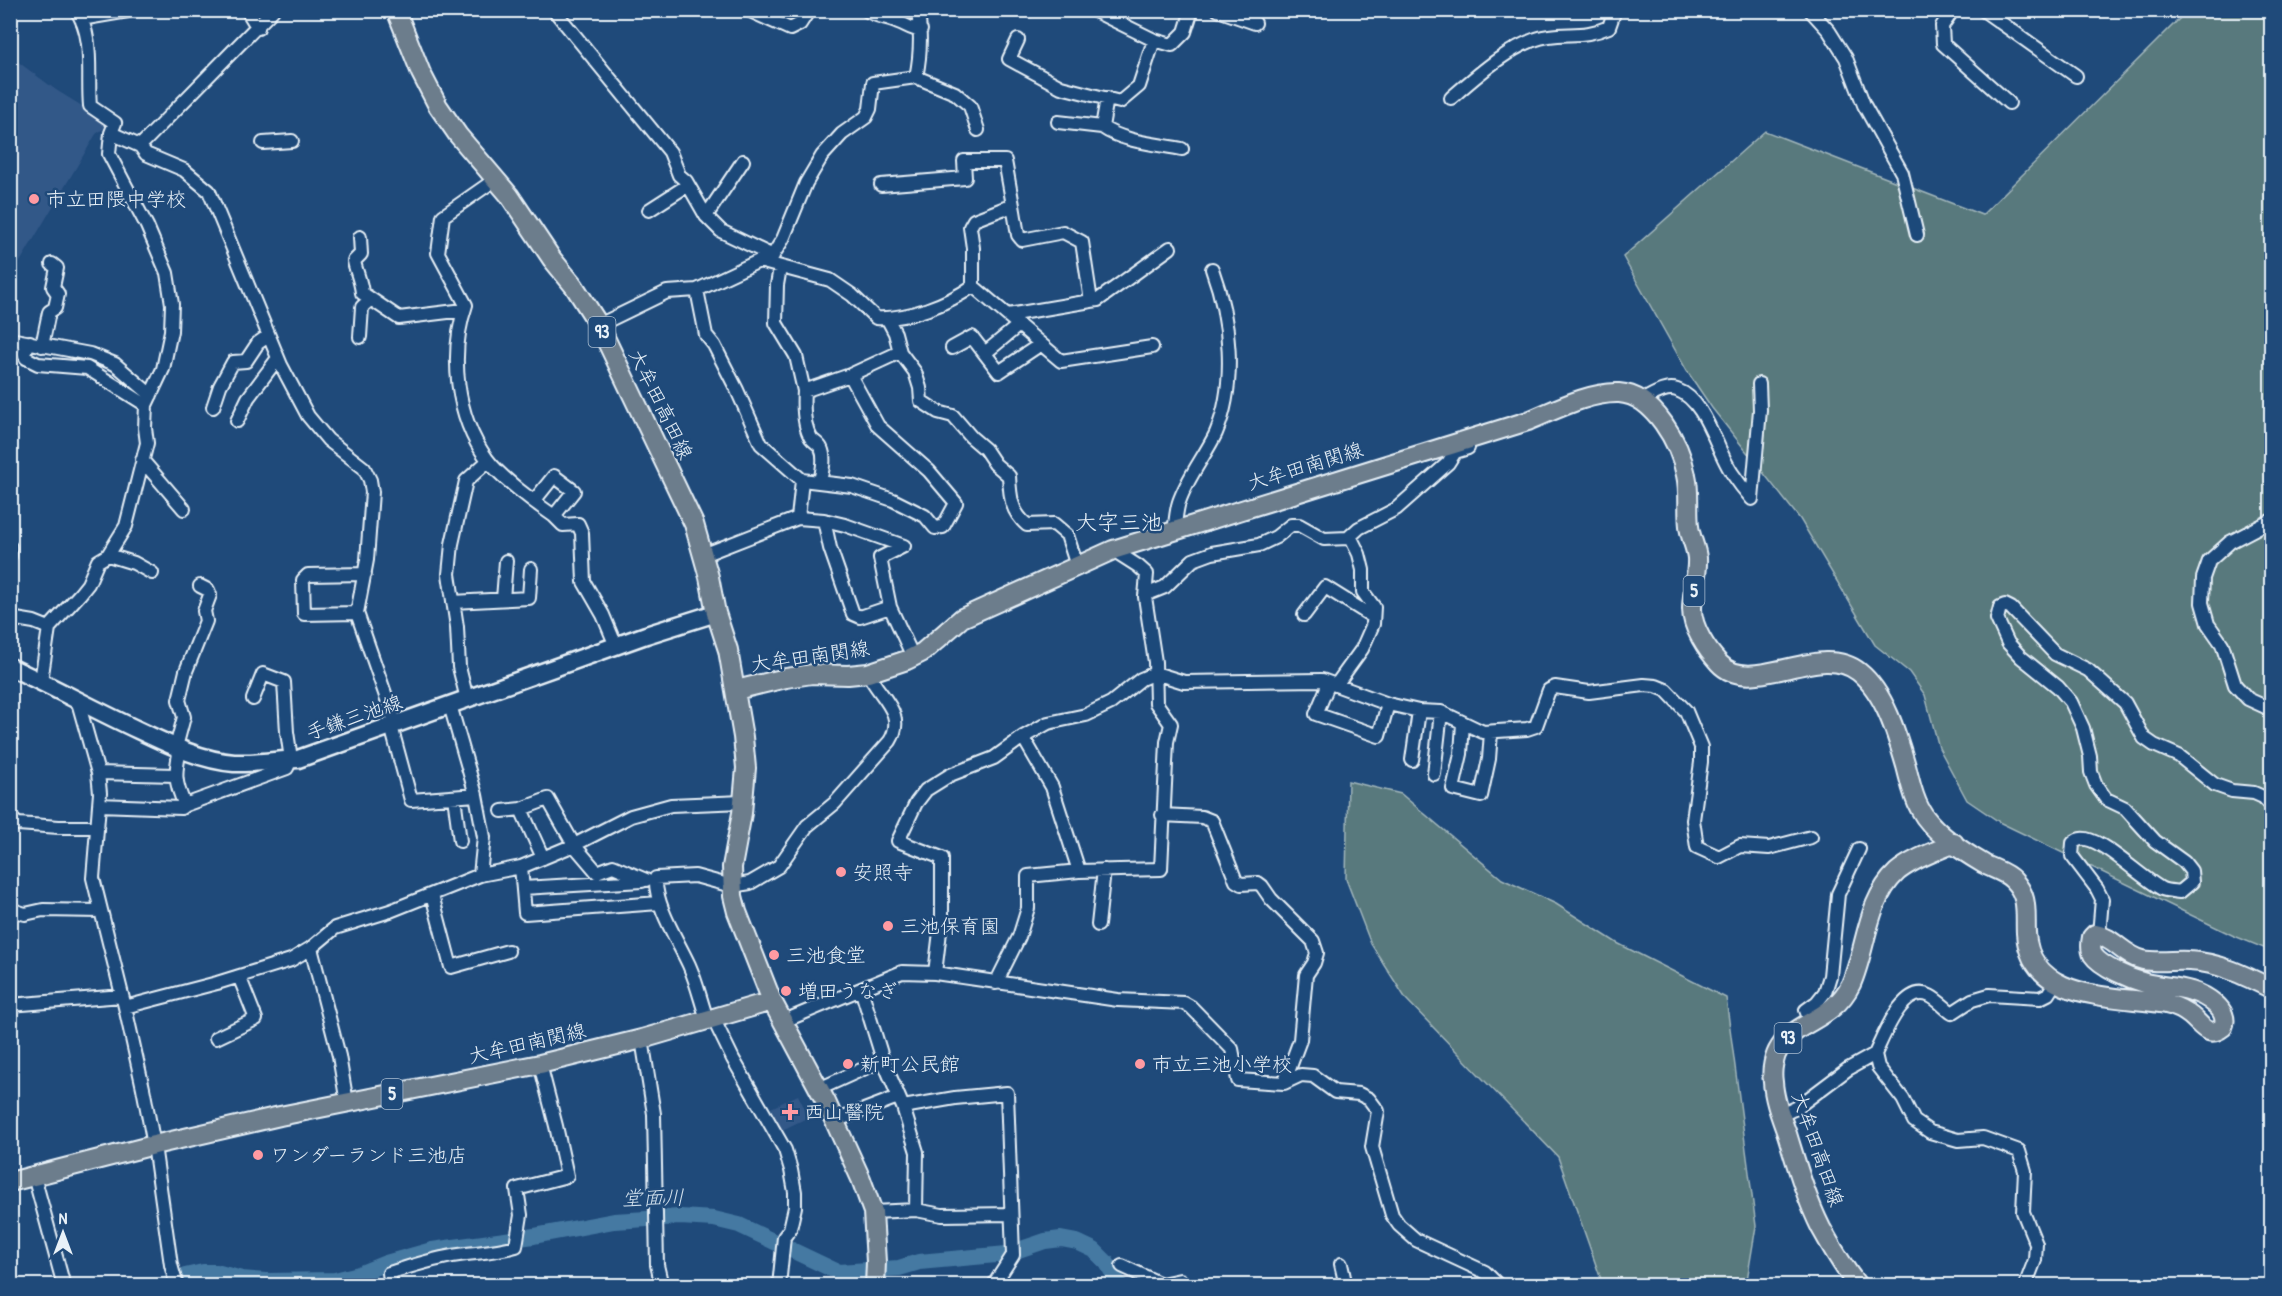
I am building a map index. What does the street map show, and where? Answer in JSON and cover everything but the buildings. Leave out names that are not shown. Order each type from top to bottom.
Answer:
[{"type":"main road","name":"大牟田高田線","points":[[396,10],[421,73],[438,106],[458,135],[496,179],[552,259],[574,286],[599,325],[694,524],[716,613],[728,650],[736,690]]},
{"type":"main road","name":"大牟田南関線","points":[[10,1182],[154,1145],[540,1064],[642,1039],[772,1000],[737,912],[732,886],[732,867],[746,768],[736,690],[804,675],[868,673],[922,652],[962,618],[1113,550],[1483,435],[1594,397],[1619,393],[1643,400]]},
{"type":"main road","name":"5","points":[[1643,400],[1662,422],[1678,452],[1687,476],[1689,528],[1697,561],[1693,618],[1698,632],[1710,651],[1728,671],[1746,674],[1775,673],[1817,661],[1836,661],[1849,665],[1861,673],[1878,694],[1890,720],[1920,810],[1954,843],[1982,863],[2010,877],[2020,887],[2025,898],[2026,933],[2029,956],[2033,963],[2055,983],[2094,994],[2181,1009],[2192,1016],[2203,1030],[2216,1032],[2223,1027],[2226,1017],[2223,1011],[2192,991],[2146,984],[2112,970],[2094,955],[2091,949],[2092,936],[2099,935]]},
{"type":"main road","name":"手鎌三池線","points":[[10,666],[78,702],[178,748],[206,758],[234,763],[291,759],[716,613]]},
{"type":"main road","name":"大牟田高田線","points":[[1858,1286],[1821,1228],[1802,1185],[1772,1079],[1773,1065],[1780,1047],[1790,1036],[1837,1005],[1848,990],[1876,902],[1885,886],[1898,872],[1913,862],[1954,843]]},
{"type":"main road","points":[[2099,935],[2103,935],[2131,956],[2141,960],[2156,962],[2190,960],[2236,972],[2271,989]]},
{"type":"main road","points":[[772,1000],[854,1161],[873,1212],[875,1275]]},
{"type":"street","points":[[41,681],[49,628],[88,584],[98,561],[108,555],[126,526],[147,443],[145,428],[149,400],[162,369],[171,331],[172,304],[167,273],[161,256],[109,154],[111,133],[115,123],[90,106],[89,57],[79,15],[134,10]]},
{"type":"street","points":[[247,10],[258,28]]},
{"type":"street","points":[[140,146],[258,28],[273,10]]},
{"type":"street","points":[[554,10],[669,152],[679,175],[688,185],[706,216],[721,231],[770,259],[780,268],[830,280],[852,294],[876,318],[910,316],[973,286]]},
{"type":"street","points":[[748,10],[790,28],[800,24],[809,10]]},
{"type":"street","points":[[866,10],[873,15],[897,21],[912,30],[921,30]]},
{"type":"street","points":[[916,77],[920,59],[921,30],[918,10]]},
{"type":"street","points":[[1093,10],[1154,40],[1172,45],[1185,32],[1192,10]]},
{"type":"street","points":[[1218,10],[1255,23]]},
{"type":"street","points":[[1451,98],[1486,67],[1528,43],[1547,36],[1579,36],[1609,27],[1615,10]]},
{"type":"street","points":[[1810,10],[1829,31],[1846,58],[1864,105],[1902,172],[1906,198],[1917,236]]},
{"type":"street","points":[[1953,10],[1942,26],[1943,44],[2009,103]]},
{"type":"street","points":[[1983,10],[2076,76]]},
{"type":"street","points":[[1018,40],[1009,59],[1062,87],[1120,102],[1139,86],[1154,40]]},
{"type":"street","points":[[599,325],[667,292],[697,290],[759,261],[770,259],[783,239],[806,183],[822,156],[842,134],[866,117],[870,109],[873,83],[916,77],[955,93],[970,106],[978,130]]},
{"type":"street","points":[[1102,127],[1107,98]]},
{"type":"street","points":[[1058,122],[1102,127],[1107,131],[1142,142],[1182,149]]},
{"type":"street","points":[[111,133],[140,146],[146,154],[184,170],[209,191],[268,336],[308,416],[328,440],[364,468],[370,480],[372,492],[365,574],[357,613],[394,725],[411,800],[476,795]]},
{"type":"street","points":[[263,143],[292,141]]},
{"type":"street","points":[[706,216],[743,161]]},
{"type":"street","points":[[881,185],[965,178],[964,161],[1005,161],[1018,235],[1022,240],[1064,232],[1082,242],[1091,301]]},
{"type":"street","points":[[496,179],[443,216],[438,253],[466,305],[460,324],[458,386],[477,444],[488,461],[562,525],[578,524],[582,533],[584,582],[603,615],[616,646]]},
{"type":"street","points":[[649,210],[688,185]]},
{"type":"street","points":[[973,286],[973,248],[970,228],[974,220],[1005,208],[1014,212]]},
{"type":"street","points":[[360,237],[361,254],[354,261],[361,279],[362,293],[399,318],[464,310]]},
{"type":"street","points":[[1008,315],[1098,300],[1170,248]]},
{"type":"street","points":[[52,264],[57,268],[53,287],[58,294],[55,308],[49,312],[36,344],[24,353],[26,358],[38,364],[87,368],[149,400]]},
{"type":"street","points":[[780,268],[776,323],[796,356],[804,391],[804,414],[808,431],[812,440],[821,448],[824,459],[820,481]]},
{"type":"street","points":[[1174,530],[1179,503],[1216,432],[1227,396],[1228,340],[1222,297],[1212,269]]},
{"type":"street","points":[[973,286],[1062,361],[1152,347]]},
{"type":"street","points":[[697,290],[706,335],[714,345],[737,390],[761,444],[802,480],[852,486],[893,500],[925,516],[935,528],[943,526],[956,503],[929,471],[878,426],[850,375]]},
{"type":"street","points":[[360,337],[362,307],[371,299]]},
{"type":"street","points":[[887,318],[895,333],[900,352],[915,372],[921,401],[938,412],[953,416],[995,464],[1010,476],[1010,500],[1019,519],[1027,525],[1054,524],[1067,535],[1077,566]]},
{"type":"street","points":[[985,353],[1018,325]]},
{"type":"street","points":[[213,407],[220,386],[233,362],[246,361],[258,343],[268,336]]},
{"type":"street","points":[[952,348],[972,337],[999,372],[1041,344]]},
{"type":"street","points":[[10,339],[90,354],[115,364],[149,400]]},
{"type":"street","points":[[804,391],[850,375],[900,352]]},
{"type":"street","points":[[237,421],[248,398],[278,358]]},
{"type":"street","points":[[1643,400],[1664,390],[1676,389],[1688,396],[1698,406],[1731,472],[1752,499],[1759,420],[1759,384]]},
{"type":"street","points":[[1145,595],[1165,588],[1180,570],[1193,560],[1212,553],[1259,545],[1276,537],[1291,525],[1299,525],[1324,539],[1350,536],[1359,528],[1396,509],[1448,463],[1455,452],[1485,443],[1483,435]]},
{"type":"street","points":[[142,460],[183,509]]},
{"type":"street","points":[[467,699],[459,667],[449,574],[452,544],[466,481],[488,461]]},
{"type":"street","points":[[534,501],[554,476],[574,491],[554,516]]},
{"type":"street","points":[[798,518],[802,480]]},
{"type":"street","points":[[703,555],[798,518],[824,520],[845,525],[904,546],[880,558],[890,608],[913,657]]},
{"type":"street","points":[[824,520],[830,548],[853,614],[860,617],[890,608]]},
{"type":"street","points":[[2271,520],[2229,542],[2209,561],[2203,578],[2202,603],[2208,624],[2222,644],[2235,685],[2248,699],[2271,710]]},
{"type":"street","points":[[1350,536],[1359,554],[1363,592],[1374,607],[1370,634],[1362,649],[1332,684],[1316,714],[1379,736],[1388,704]]},
{"type":"street","points":[[10,547],[10,556]]},
{"type":"street","points":[[996,983],[1019,937],[1028,908],[1028,876],[1079,871],[1161,869],[1167,742],[1171,724],[1156,703],[1155,673],[1145,595],[1147,574],[1113,550]]},
{"type":"street","points":[[108,555],[134,563],[152,573]]},
{"type":"street","points":[[503,599],[506,561]]},
{"type":"street","points":[[453,602],[529,598],[531,569]]},
{"type":"street","points":[[357,613],[304,614],[303,580],[308,575],[365,574]]},
{"type":"street","points":[[185,805],[177,788],[175,775],[183,717],[179,700],[186,670],[206,621],[204,611],[210,595],[208,590],[200,586]]},
{"type":"street","points":[[1304,615],[1325,587],[1373,617]]},
{"type":"street","points":[[2099,935],[2102,899],[2072,856],[2073,843],[2076,840],[2085,838],[2100,845],[2165,890],[2180,892],[2192,882],[2191,871],[2184,862],[2155,841],[2125,808],[2106,799],[2096,785],[2083,728],[2071,702],[2058,687],[2021,657],[2008,643],[1997,619],[2000,607],[2005,605],[2011,608],[2055,654],[2088,670],[2125,703],[2144,738],[2154,746],[2179,756],[2215,785],[2232,791],[2254,793],[2263,797],[2271,806]]},
{"type":"street","points":[[10,618],[34,622],[49,628]]},
{"type":"street","points":[[523,888],[695,876],[732,886],[750,883],[779,866],[807,826],[835,803],[896,732],[896,717],[889,702],[874,686],[868,673]]},
{"type":"street","points":[[935,973],[942,915],[942,858],[898,841],[916,803],[926,790],[950,775],[994,758],[1023,737],[1048,723],[1086,714],[1111,703],[1141,679],[1155,673],[1184,682],[1322,680],[1388,704],[1419,711],[1441,712],[1483,732],[1527,729],[1536,726],[1549,690],[1555,687],[1589,692],[1644,685],[1656,686],[1666,690],[1686,711],[1701,747],[1693,820],[1697,847],[1719,857],[1740,846],[1769,848],[1811,837]]},
{"type":"street","points":[[99,805],[181,808],[287,768],[291,759],[284,682],[263,674],[253,699]]},
{"type":"street","points":[[78,702],[98,773],[99,805],[93,878],[124,1001],[154,1145],[175,1282]]},
{"type":"street","points":[[450,705],[476,795],[484,837],[480,875]]},
{"type":"street","points":[[1412,760],[1419,711]]},
{"type":"street","points":[[1434,774],[1441,712]]},
{"type":"street","points":[[1463,723],[1461,754],[1453,789],[1481,796],[1489,759],[1491,732]]},
{"type":"street","points":[[1023,737],[1052,787],[1079,871]]},
{"type":"street","points":[[98,773],[175,775]]},
{"type":"street","points":[[454,797],[460,841]]},
{"type":"street","points":[[502,811],[521,809],[548,799],[574,844],[597,872],[613,867],[651,879]]},
{"type":"street","points":[[10,1005],[124,1001],[239,976],[291,960],[312,948],[335,928],[366,920],[480,875],[521,867],[631,816],[671,805],[743,802]]},
{"type":"street","points":[[521,809],[543,858]]},
{"type":"street","points":[[1162,815],[1202,817],[1212,821],[1236,881],[1241,884],[1258,883],[1263,886],[1271,899],[1313,941],[1317,953],[1306,975],[1299,1040],[1284,1083]]},
{"type":"street","points":[[10,818],[18,824],[96,827]]},
{"type":"street","points":[[1810,1023],[1806,1010],[1825,992],[1830,976],[1838,894],[1859,849]]},
{"type":"street","points":[[521,867],[525,913],[659,903]]},
{"type":"street","points":[[1098,925],[1104,870]]},
{"type":"street","points":[[651,879],[659,903],[710,1018],[785,1150],[795,1192],[795,1207],[790,1229],[784,1237],[780,1286]]},
{"type":"street","points":[[432,895],[451,967],[508,951]]},
{"type":"street","points":[[10,909],[25,914],[43,910],[100,911]]},
{"type":"street","points":[[312,948],[339,1056],[347,1103]]},
{"type":"street","points":[[784,1020],[902,972],[935,973],[1118,1000],[1184,1003],[1191,1007],[1232,1049],[1238,1080],[1284,1083],[1301,1075],[1313,1076],[1335,1092],[1359,1094],[1369,1100],[1378,1111],[1372,1147],[1392,1215],[1399,1225],[1416,1240],[1485,1272],[1499,1286]]},
{"type":"street","points":[[216,1038],[256,1019],[239,976]]},
{"type":"street","points":[[1781,1115],[1796,1108],[1848,1069],[1875,1054],[1898,1009],[1905,1000],[1916,994],[1928,994],[1952,1013],[1972,1000],[1989,995],[2040,998],[2048,994],[2055,983]]},
{"type":"street","points":[[861,989],[883,1060],[901,1102],[917,1152],[916,1210]]},
{"type":"street","points":[[642,1039],[654,1114],[657,1265],[662,1286]]},
{"type":"street","points":[[1875,1054],[1878,1067],[1903,1100],[1914,1121],[1930,1132],[1958,1140],[1983,1138],[2019,1151],[2025,1171],[2023,1212],[2036,1244],[2035,1260],[2025,1286]]},
{"type":"street","points":[[819,1089],[883,1060]]},
{"type":"street","points":[[392,1286],[389,1273],[428,1261],[460,1255],[491,1253],[516,1246],[521,1215],[517,1190],[567,1176],[540,1064]]},
{"type":"street","points":[[835,1121],[901,1102],[1007,1093],[1012,1250],[993,1286]]},
{"type":"street","points":[[34,1176],[64,1286]]},
{"type":"street","points":[[873,1212],[916,1210],[942,1215],[1011,1214]]},
{"type":"street","points":[[1341,1264],[1346,1286]]},
{"type":"street","points":[[1122,1266],[1161,1284],[1180,1280],[1185,1286]]},
{"type":"shaded area","name":"市立田隈中学校","points":[[10,56],[56,90],[108,122],[96,134],[17,267],[10,264]]},
{"type":"shaded area","name":"西山醫院","points":[[798,1095],[809,1117],[782,1130],[771,1108]]},
{"type":"green space","points":[[2178,11],[2271,11],[2271,951],[2232,935],[2001,823],[1967,800],[1939,748],[1925,695],[1909,672],[1875,645],[1800,519],[1712,408],[1687,371],[1623,257],[1765,131],[1982,215],[2181,17]]},
{"type":"green space","points":[[1348,781],[1401,794],[1502,879],[1556,904],[1617,943],[1726,998],[1756,1226],[1747,1280],[1732,1286],[1603,1285],[1558,1157],[1406,999],[1371,944],[1346,879]]},
{"type":"waterway","name":"堂面川","points":[[164,1286],[185,1276],[203,1272],[216,1272],[242,1279],[265,1281],[335,1280],[432,1250],[534,1236],[614,1221],[680,1217],[714,1219],[739,1225],[838,1272],[899,1268],[919,1262],[1007,1254],[1045,1241],[1061,1239],[1077,1242],[1094,1250],[1107,1263],[1120,1286]]},
{"type":"place","name":"市立田隈中学校","points":[[34,199]]},
{"type":"place","name":"安照寺","points":[[841,872]]},
{"type":"place","name":"三池保育園","points":[[888,926]]},
{"type":"place","name":"三池食堂","points":[[774,955]]},
{"type":"place","name":"増田うなぎ","points":[[786,991]]},
{"type":"place","name":"新町公民館","points":[[848,1064]]},
{"type":"place","name":"市立三池小学校","points":[[1140,1064]]},
{"type":"place","name":"西山醫院","points":[[790,1112]]},
{"type":"place","name":"ワンダーランド三池店","points":[[258,1155]]},
{"type":"district","name":"大字三池","points":[[1119,522]]}]
